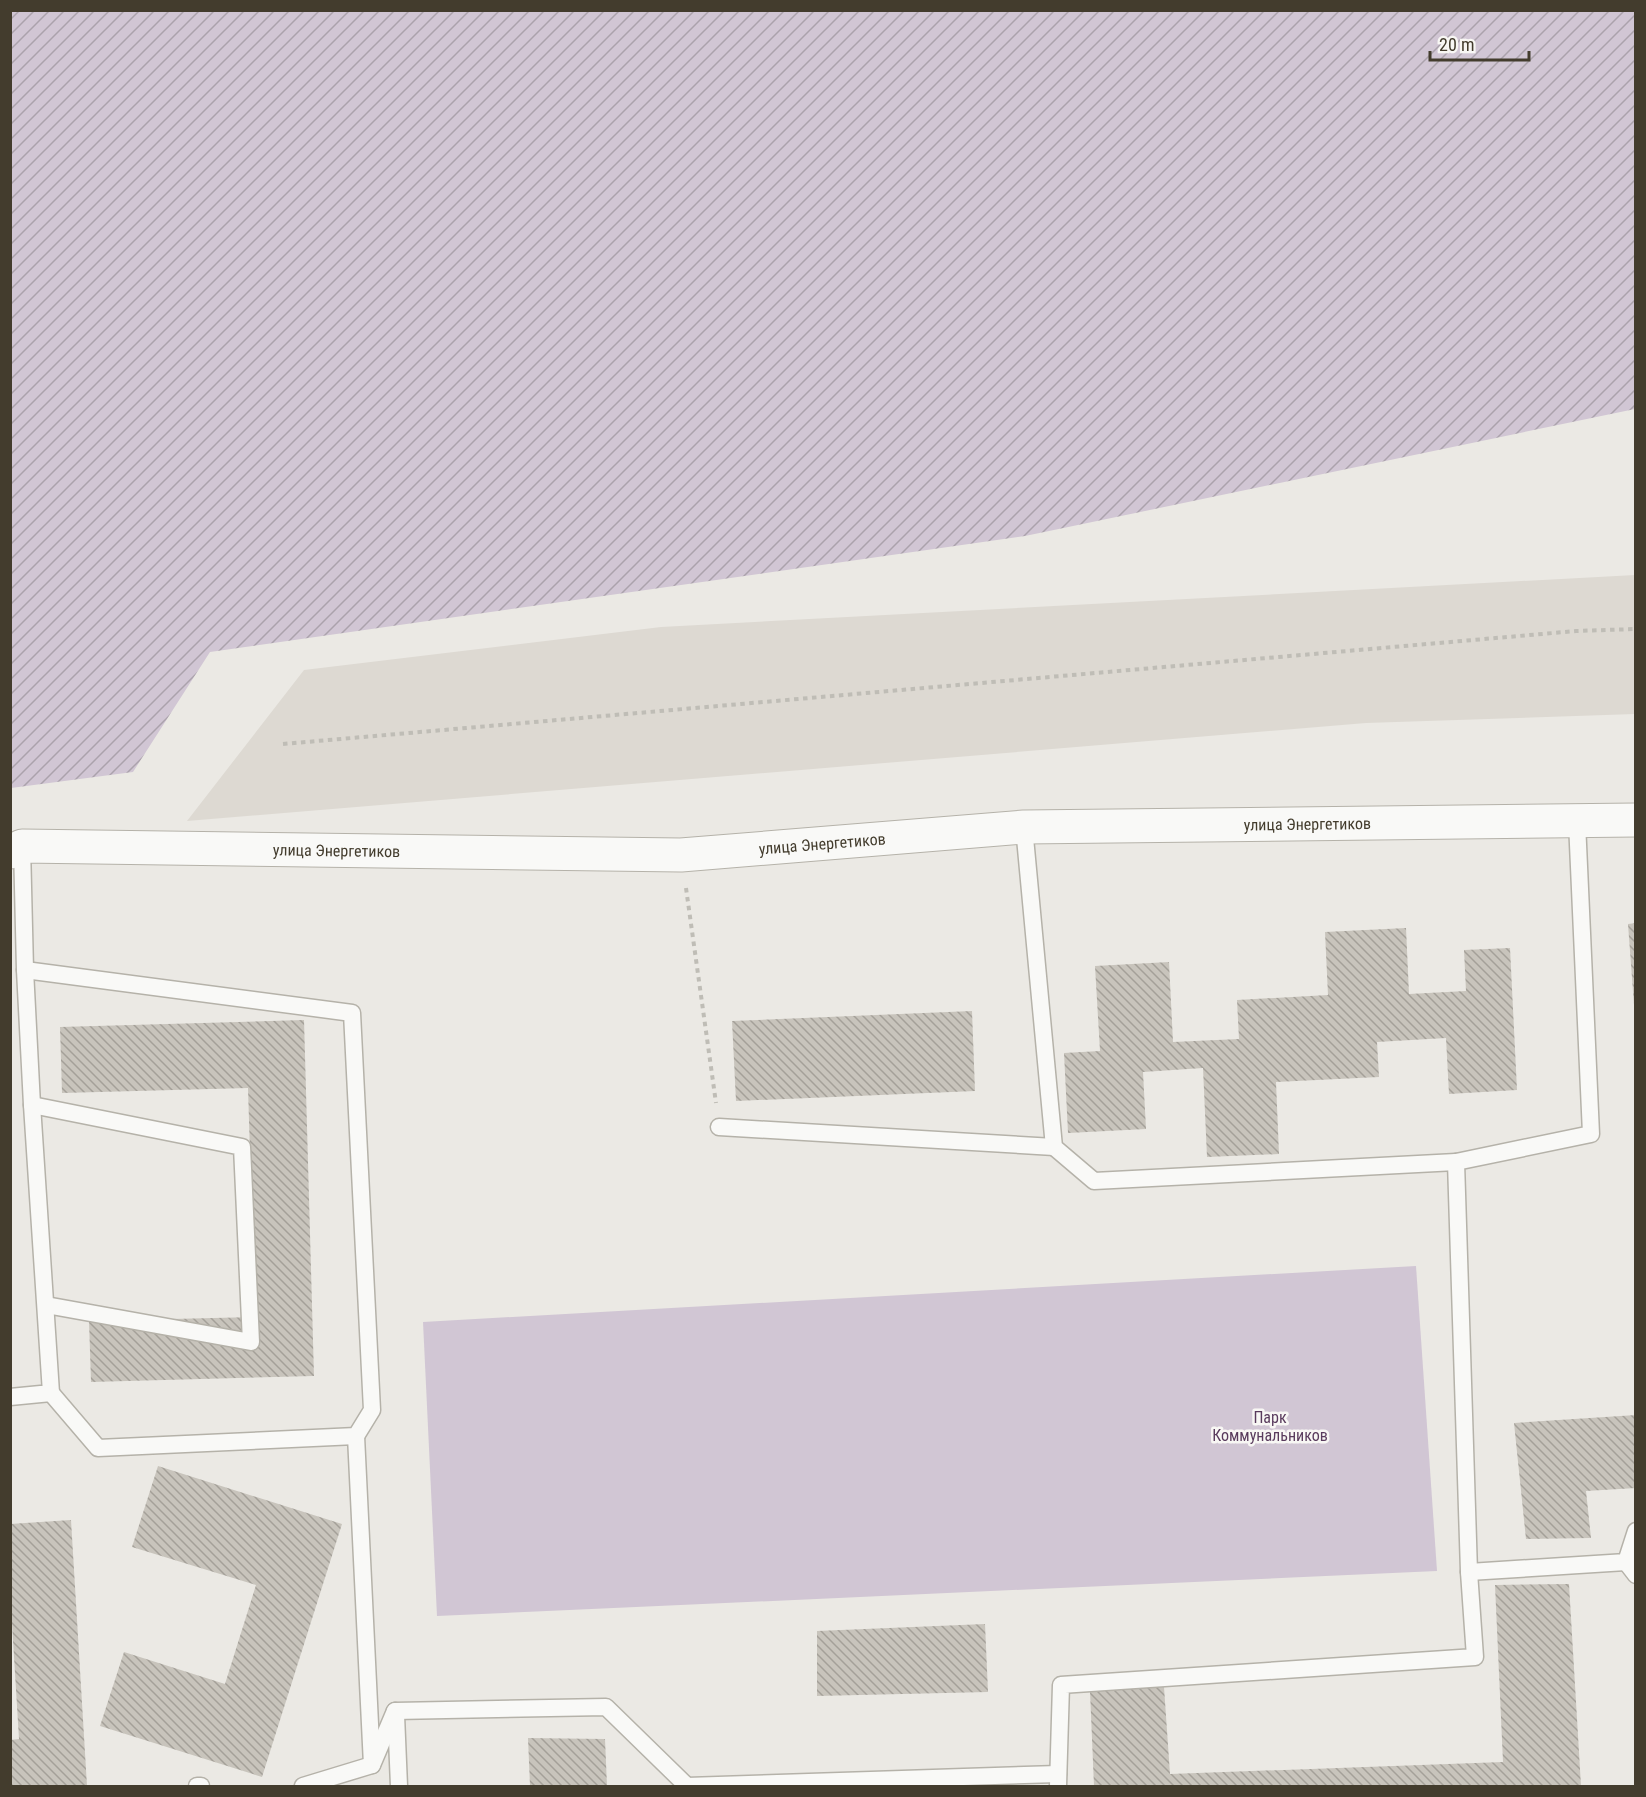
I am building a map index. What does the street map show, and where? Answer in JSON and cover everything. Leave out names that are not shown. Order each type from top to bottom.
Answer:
[{"type":"street","name":"улица Энергетиков","points":[[16,849],[681,855],[1024,827],[1635,820]]},
{"type":"lane","points":[[719,1127],[1054,1147],[1094,1181],[1456,1162],[1591,1134],[1577,822]]},
{"type":"lane","points":[[1024,827],[1054,1147]]},
{"type":"lane","points":[[16,849],[51,1393],[98,1448],[356,1436]]},
{"type":"lane","points":[[25,970],[351,1013],[372,1410],[356,1436],[372,1765]]},
{"type":"lane","points":[[32,1105],[242,1147],[251,1342],[46,1305]]},
{"type":"lane","points":[[395,1711],[606,1707],[687,1786],[1058,1780],[1061,1685],[1475,1657],[1469,1572],[1456,1162]]},
{"type":"lane","points":[[10,1397],[51,1393]]},
{"type":"lane","points":[[1469,1572],[1631,1568],[1635,1531]]},
{"type":"lane","points":[[372,1765],[395,1711]]},
{"type":"lane","points":[[395,1711],[399,1786]]},
{"type":"lane","points":[[303,1786],[372,1765]]},
{"type":"path","points":[[282,744],[1564,632],[1635,629]]},
{"type":"path","points":[[681,855],[719,1127]]},
{"type":"shaded area","points":[[1635,575],[1635,714],[1366,723],[187,821],[304,670],[661,627]]},
{"type":"green space","points":[[10,11],[1635,11],[1635,409],[1025,536],[210,652],[133,772],[11,788]]},
{"type":"green space","name":"Парк Коммунальников","points":[[1416,1266],[1437,1571],[437,1616],[423,1322]]},
{"type":"building","points":[[1636,923],[1636,1005],[1634,1005],[1628,924]]},
{"type":"building","points":[[1406,928],[1409,994],[1466,991],[1464,950],[1510,948],[1517,1090],[1449,1094],[1446,1038],[1377,1042],[1379,1077],[1276,1082],[1279,1154],[1207,1157],[1203,1068],[1143,1072],[1146,1129],[1068,1133],[1064,1053],[1100,1051],[1095,966],[1169,962],[1173,1042],[1239,1039],[1237,1000],[1328,995],[1325,932]]},
{"type":"building","points":[[972,1011],[975,1091],[736,1101],[732,1021]]},
{"type":"building","points":[[304,1020],[314,1376],[91,1382],[89,1321],[255,1317],[248,1088],[62,1093],[60,1027]]},
{"type":"building","points":[[1636,1415],[1636,1488],[1586,1491],[1591,1538],[1526,1539],[1514,1423]]},
{"type":"building","points":[[158,1466],[342,1524],[262,1777],[100,1726],[124,1652],[225,1684],[256,1585],[132,1547]]},
{"type":"building","points":[[71,1520],[87,1786],[10,1786],[10,1740],[19,1739],[10,1591],[10,1524]]},
{"type":"building","points":[[1569,1584],[1581,1786],[1094,1786],[1090,1691],[1164,1687],[1170,1774],[1503,1762],[1495,1585]]},
{"type":"building","points":[[985,1624],[988,1692],[817,1696],[817,1631]]},
{"type":"building","points":[[528,1738],[605,1739],[607,1786],[530,1786]]}]
